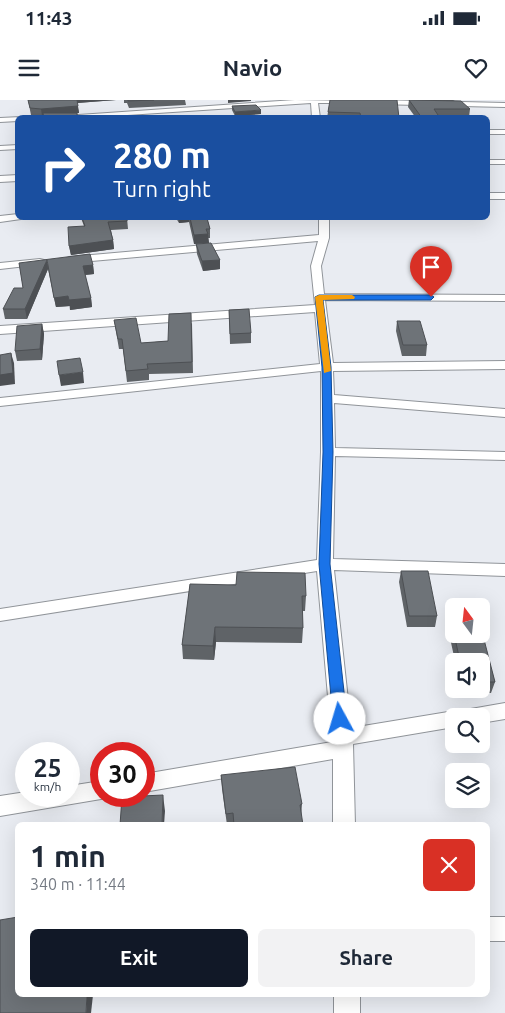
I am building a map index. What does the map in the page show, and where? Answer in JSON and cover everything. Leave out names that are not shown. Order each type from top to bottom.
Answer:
[{"type":"street","points":[[313,100],[316,115]]},
{"type":"street","points":[[84,115],[313,100],[361,102]]},
{"type":"street","points":[[371,102],[505,104]]},
{"type":"street","points":[[0,120],[15,119]]},
{"type":"street","points":[[490,132],[505,132]]},
{"type":"street","points":[[0,148],[15,147]]},
{"type":"street","points":[[490,162],[505,162]]},
{"type":"street","points":[[0,179],[15,178]]},
{"type":"street","points":[[490,196],[505,196]]},
{"type":"street","points":[[0,219],[15,217]]},
{"type":"street","points":[[324,220],[324,238],[316,266],[327,367],[328,452],[325,564],[342,744],[344,822]]},
{"type":"street","points":[[0,266],[324,238]]},
{"type":"street","points":[[0,330],[320,303],[505,298]]},
{"type":"street","points":[[0,402],[327,367],[505,365]]},
{"type":"street","points":[[326,398],[505,413]]},
{"type":"street","points":[[328,452],[505,456]]},
{"type":"street","points":[[0,615],[325,564],[505,570]]},
{"type":"street","points":[[490,713],[505,711]]},
{"type":"street","points":[[155,781],[342,744],[445,721]]},
{"type":"street","points":[[0,806],[15,804]]},
{"type":"street","points":[[490,929],[505,929]]},
{"type":"street","points":[[347,997],[347,1013]]},
{"type":"building","points":[[28,100],[77,100],[78,106],[30,108]]},
{"type":"building","points":[[330,100],[397,100],[399,115],[360,115],[360,113],[328,112]]},
{"type":"building","points":[[409,100],[461,101],[470,109],[434,109],[438,115],[420,115]]},
{"type":"building","points":[[256,105],[261,110],[235,112],[232,106]]},
{"type":"building","points":[[43,113],[77,113],[77,115],[43,115]]},
{"type":"building","points":[[83,220],[127,220],[108,222],[113,240],[69,246],[68,227],[85,226]]},
{"type":"building","points":[[190,220],[208,220],[210,229],[206,229],[208,234],[194,235]]},
{"type":"building","points":[[211,243],[220,260],[202,261],[196,244]]},
{"type":"building","points":[[90,254],[93,265],[83,266],[91,298],[69,300],[68,296],[54,298],[47,260],[25,309],[3,309],[14,288],[23,288],[19,263]]},
{"type":"building","points":[[249,309],[251,333],[230,334],[229,310]]},
{"type":"building","points":[[191,313],[192,362],[147,364],[148,369],[126,371],[122,339],[118,339],[114,320],[136,318],[141,343],[168,341],[169,314]]},
{"type":"building","points":[[397,321],[420,321],[427,345],[403,345]]},
{"type":"building","points":[[42,324],[40,349],[15,351],[17,326]]},
{"type":"building","points":[[11,353],[13,373],[0,375],[0,355]]},
{"type":"building","points":[[80,358],[83,372],[59,375],[57,361]]},
{"type":"building","points":[[401,571],[428,571],[437,616],[409,616]]},
{"type":"building","points":[[237,572],[305,573],[306,596],[302,596],[303,628],[215,627],[213,646],[182,645],[190,584],[236,585]]},
{"type":"building","points":[[456,643],[485,643],[487,653],[458,653]]},
{"type":"building","points":[[490,663],[495,682],[490,682]]},
{"type":"building","points":[[295,767],[302,804],[300,805],[303,822],[234,822],[233,813],[226,814],[221,775]]},
{"type":"building","points":[[155,795],[163,795],[162,822],[120,822],[121,807],[155,807]]},
{"type":"building","points":[[15,918],[15,997],[87,997],[86,1013],[0,1013],[0,920]]},
{"type":"slow traffic","points":[[327,371],[319,297],[352,297]]},
{"type":"route","points":[[340,719],[325,564],[328,452],[327,367],[319,297],[431,297]]}]
